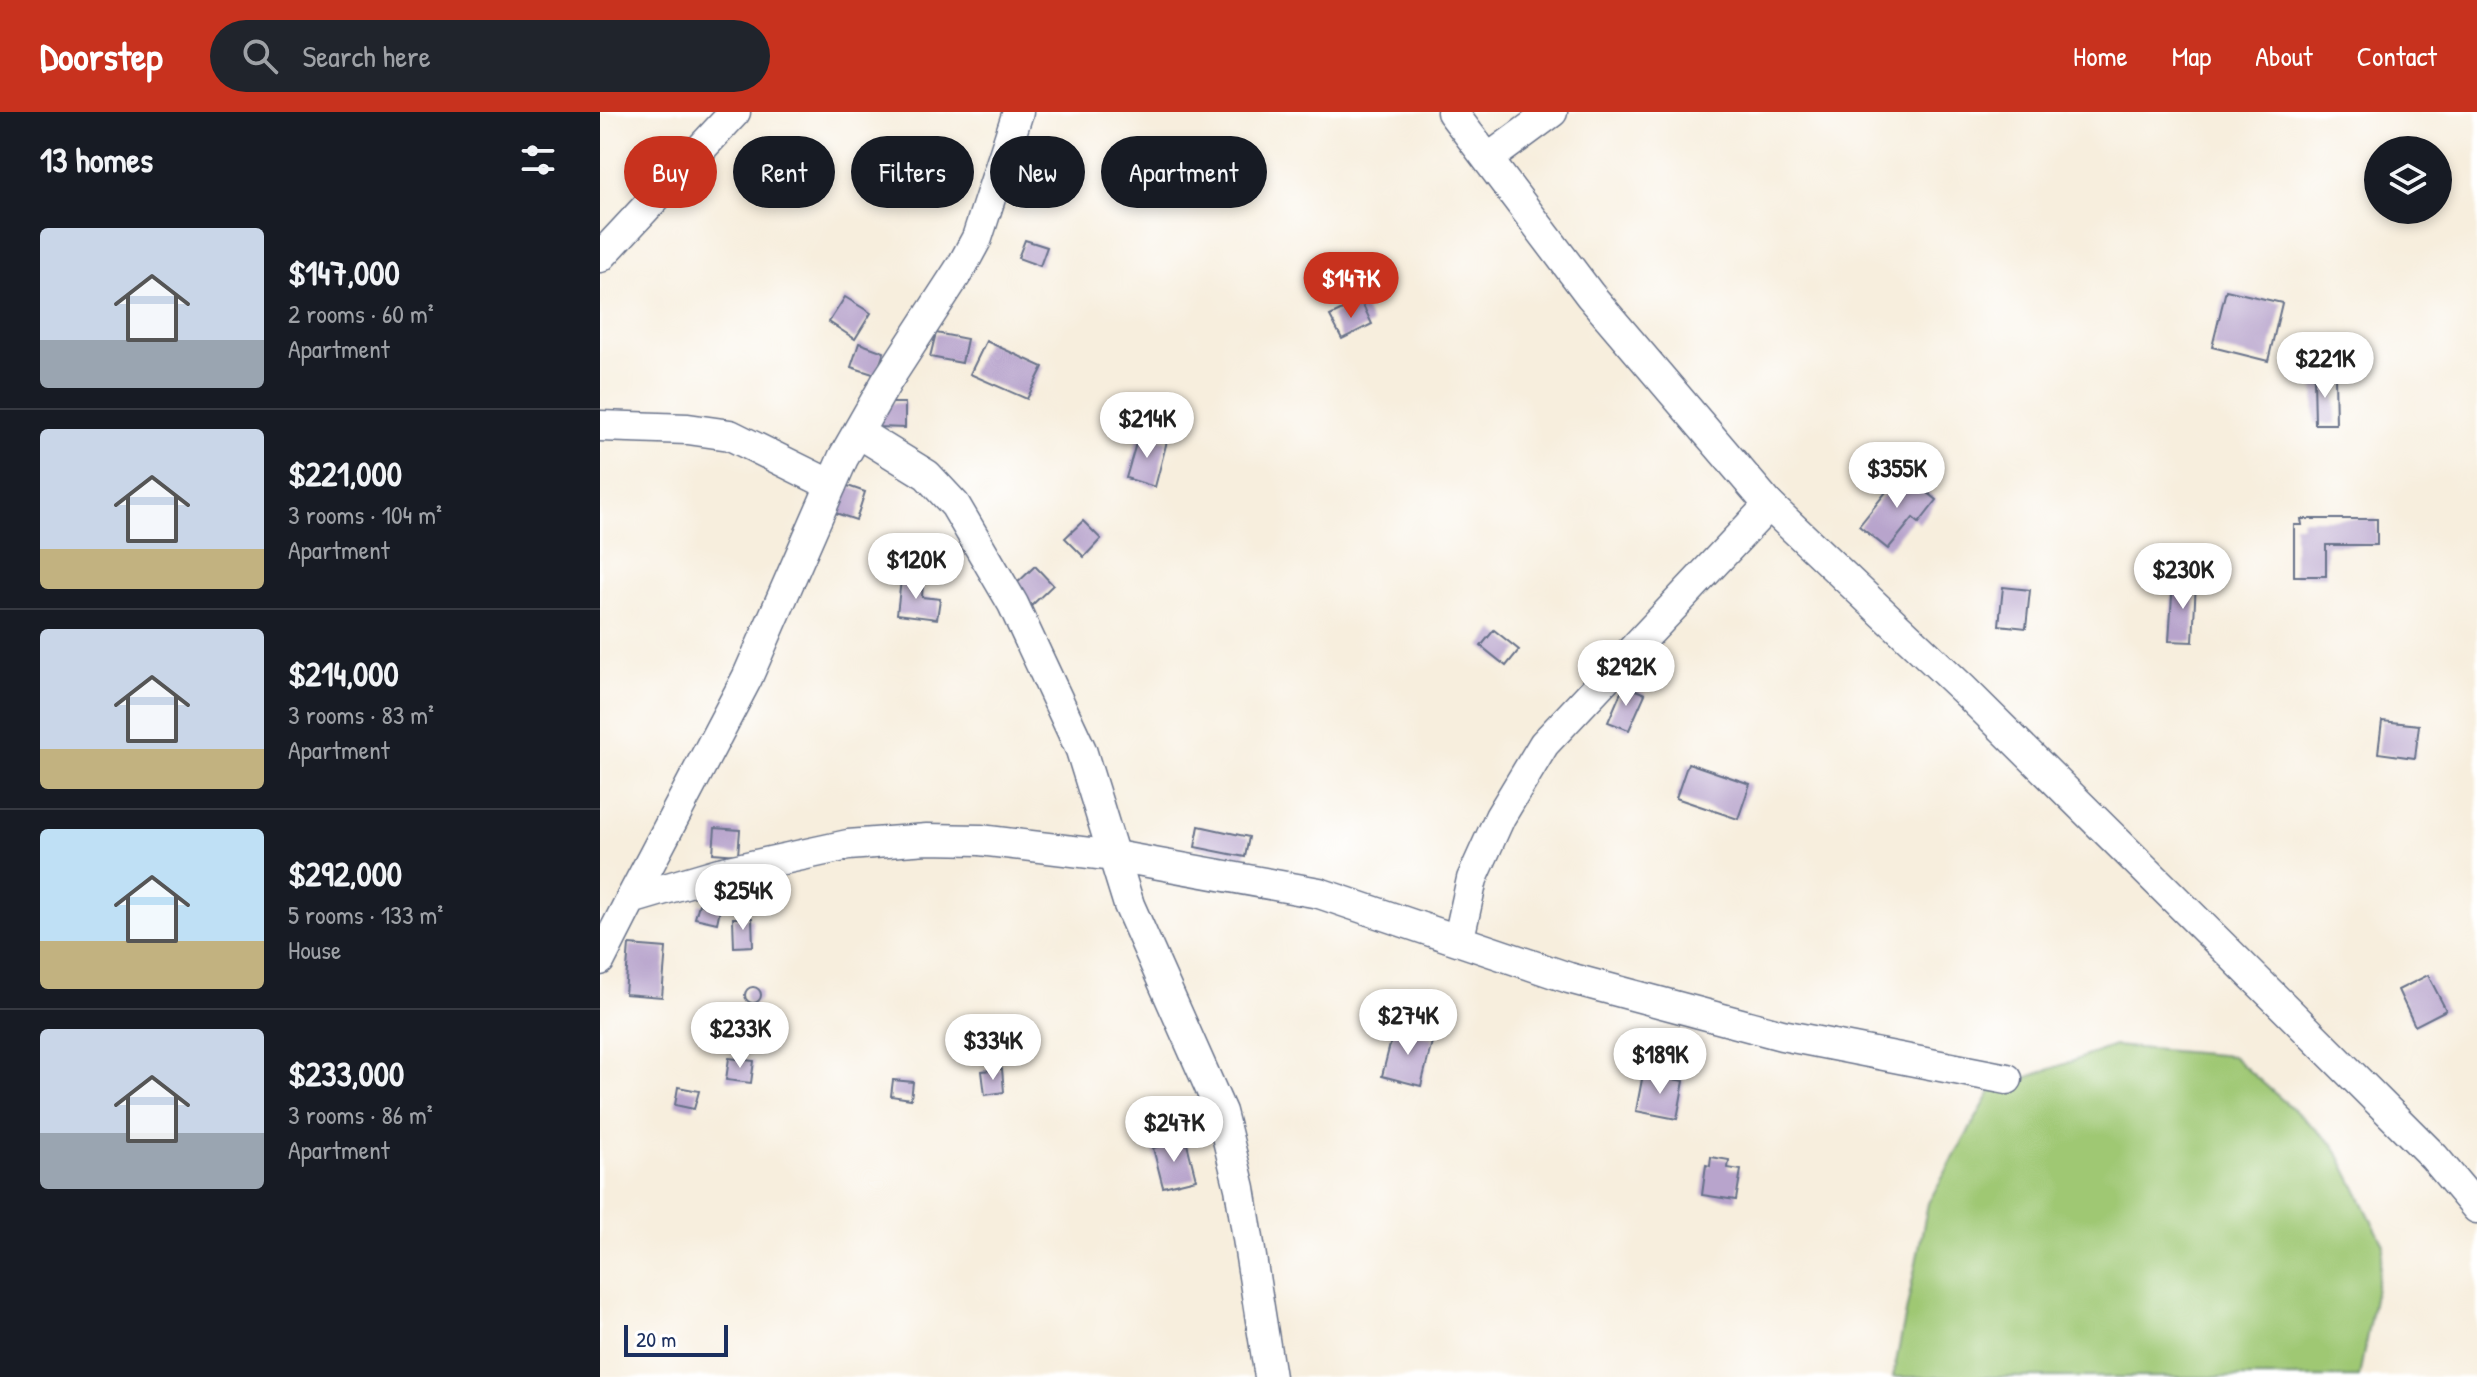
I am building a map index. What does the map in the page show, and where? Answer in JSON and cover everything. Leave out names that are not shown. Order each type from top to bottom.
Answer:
[{"type":"street","points":[[600,257],[735,112]]},
{"type":"street","points":[[600,960],[747,678],[843,458],[887,381],[977,238],[1018,112]]},
{"type":"street","points":[[1452,112],[1590,295],[1769,505],[1963,689],[2251,974],[2434,1157],[2477,1208]]},
{"type":"street","points":[[1488,159],[1552,112]]},
{"type":"street","points":[[600,426],[688,429],[730,435],[831,485]]},
{"type":"street","points":[[859,433],[927,475],[955,505],[1013,604],[1048,674],[1081,750],[1141,937],[1174,1001],[1221,1112],[1240,1188],[1270,1377]]},
{"type":"street","points":[[1459,938],[1472,879],[1500,817],[1544,744],[1769,505]]},
{"type":"street","points":[[631,899],[719,873],[848,845],[927,839],[980,840],[1115,856],[1319,893],[1459,938],[1569,978],[1782,1035],[2007,1079]]},
{"type":"green space","points":[[2114,1046],[2232,1056],[2334,1145],[2384,1245],[2359,1377],[1893,1377],[1928,1203],[1992,1090]]},
{"type":"building","points":[[1025,240],[1047,247],[1040,266],[1018,258]]},
{"type":"building","points":[[2226,290],[2282,303],[2268,361],[2212,347]]},
{"type":"building","points":[[845,297],[871,313],[855,339],[829,322]]},
{"type":"building","points":[[1361,301],[1372,324],[1342,339],[1330,316]]},
{"type":"building","points":[[936,333],[967,339],[962,363],[930,357]]},
{"type":"building","points":[[986,341],[1043,367],[1027,399],[970,374]]},
{"type":"building","points":[[859,343],[884,352],[876,375],[851,367]]},
{"type":"building","points":[[2314,376],[2335,376],[2336,424],[2315,424]]},
{"type":"building","points":[[879,403],[905,403],[905,428],[879,427]]},
{"type":"building","points":[[1139,433],[1167,441],[1155,487],[1126,478]]},
{"type":"building","points":[[1902,472],[1937,500],[1919,523],[1913,518],[1888,549],[1859,526]]},
{"type":"building","points":[[839,483],[865,492],[856,520],[830,511]]},
{"type":"building","points":[[2301,519],[2377,519],[2377,545],[2326,545],[2326,576],[2294,576],[2294,525],[2302,525]]},
{"type":"building","points":[[1083,521],[1101,539],[1084,557],[1065,538]]},
{"type":"building","points":[[1035,566],[1053,585],[1030,607],[1011,589]]},
{"type":"building","points":[[901,580],[923,583],[922,597],[940,599],[937,619],[897,614]]},
{"type":"building","points":[[2173,580],[2196,581],[2193,642],[2169,641]]},
{"type":"building","points":[[2003,587],[2030,590],[2026,628],[1999,625]]},
{"type":"building","points":[[1494,630],[1519,650],[1506,666],[1481,646]]},
{"type":"building","points":[[1624,685],[1645,694],[1629,730],[1608,722]]},
{"type":"building","points":[[2382,721],[2419,725],[2415,758],[2378,753]]},
{"type":"building","points":[[1688,763],[1750,784],[1738,819],[1676,798]]},
{"type":"building","points":[[1199,826],[1249,837],[1245,857],[1195,847]]},
{"type":"building","points":[[715,828],[740,830],[738,855],[713,853]]},
{"type":"building","points":[[699,904],[720,909],[717,923],[695,918]]},
{"type":"building","points":[[733,918],[752,918],[753,946],[734,947]]},
{"type":"building","points":[[629,945],[666,948],[662,997],[625,994]]},
{"type":"building","points":[[2428,975],[2446,1010],[2415,1026],[2398,990]]},
{"type":"building","points":[[750,987],[756,987],[761,995],[759,1001],[750,1003],[745,998],[745,992]]},
{"type":"building","points":[[1394,1029],[1433,1038],[1421,1086],[1382,1076]]},
{"type":"building","points":[[729,1058],[754,1061],[751,1083],[726,1080]]},
{"type":"building","points":[[1002,1069],[1004,1092],[985,1095],[982,1071]]},
{"type":"building","points":[[1643,1074],[1684,1081],[1677,1119],[1636,1111]]},
{"type":"building","points":[[893,1080],[913,1082],[911,1099],[891,1096]]},
{"type":"building","points":[[678,1087],[699,1091],[694,1109],[675,1105]]},
{"type":"building","points":[[1186,1140],[1196,1179],[1163,1187],[1153,1148]]},
{"type":"building","points":[[1711,1157],[1729,1160],[1728,1168],[1741,1170],[1736,1200],[1702,1195],[1706,1165],[1710,1166]]}]
